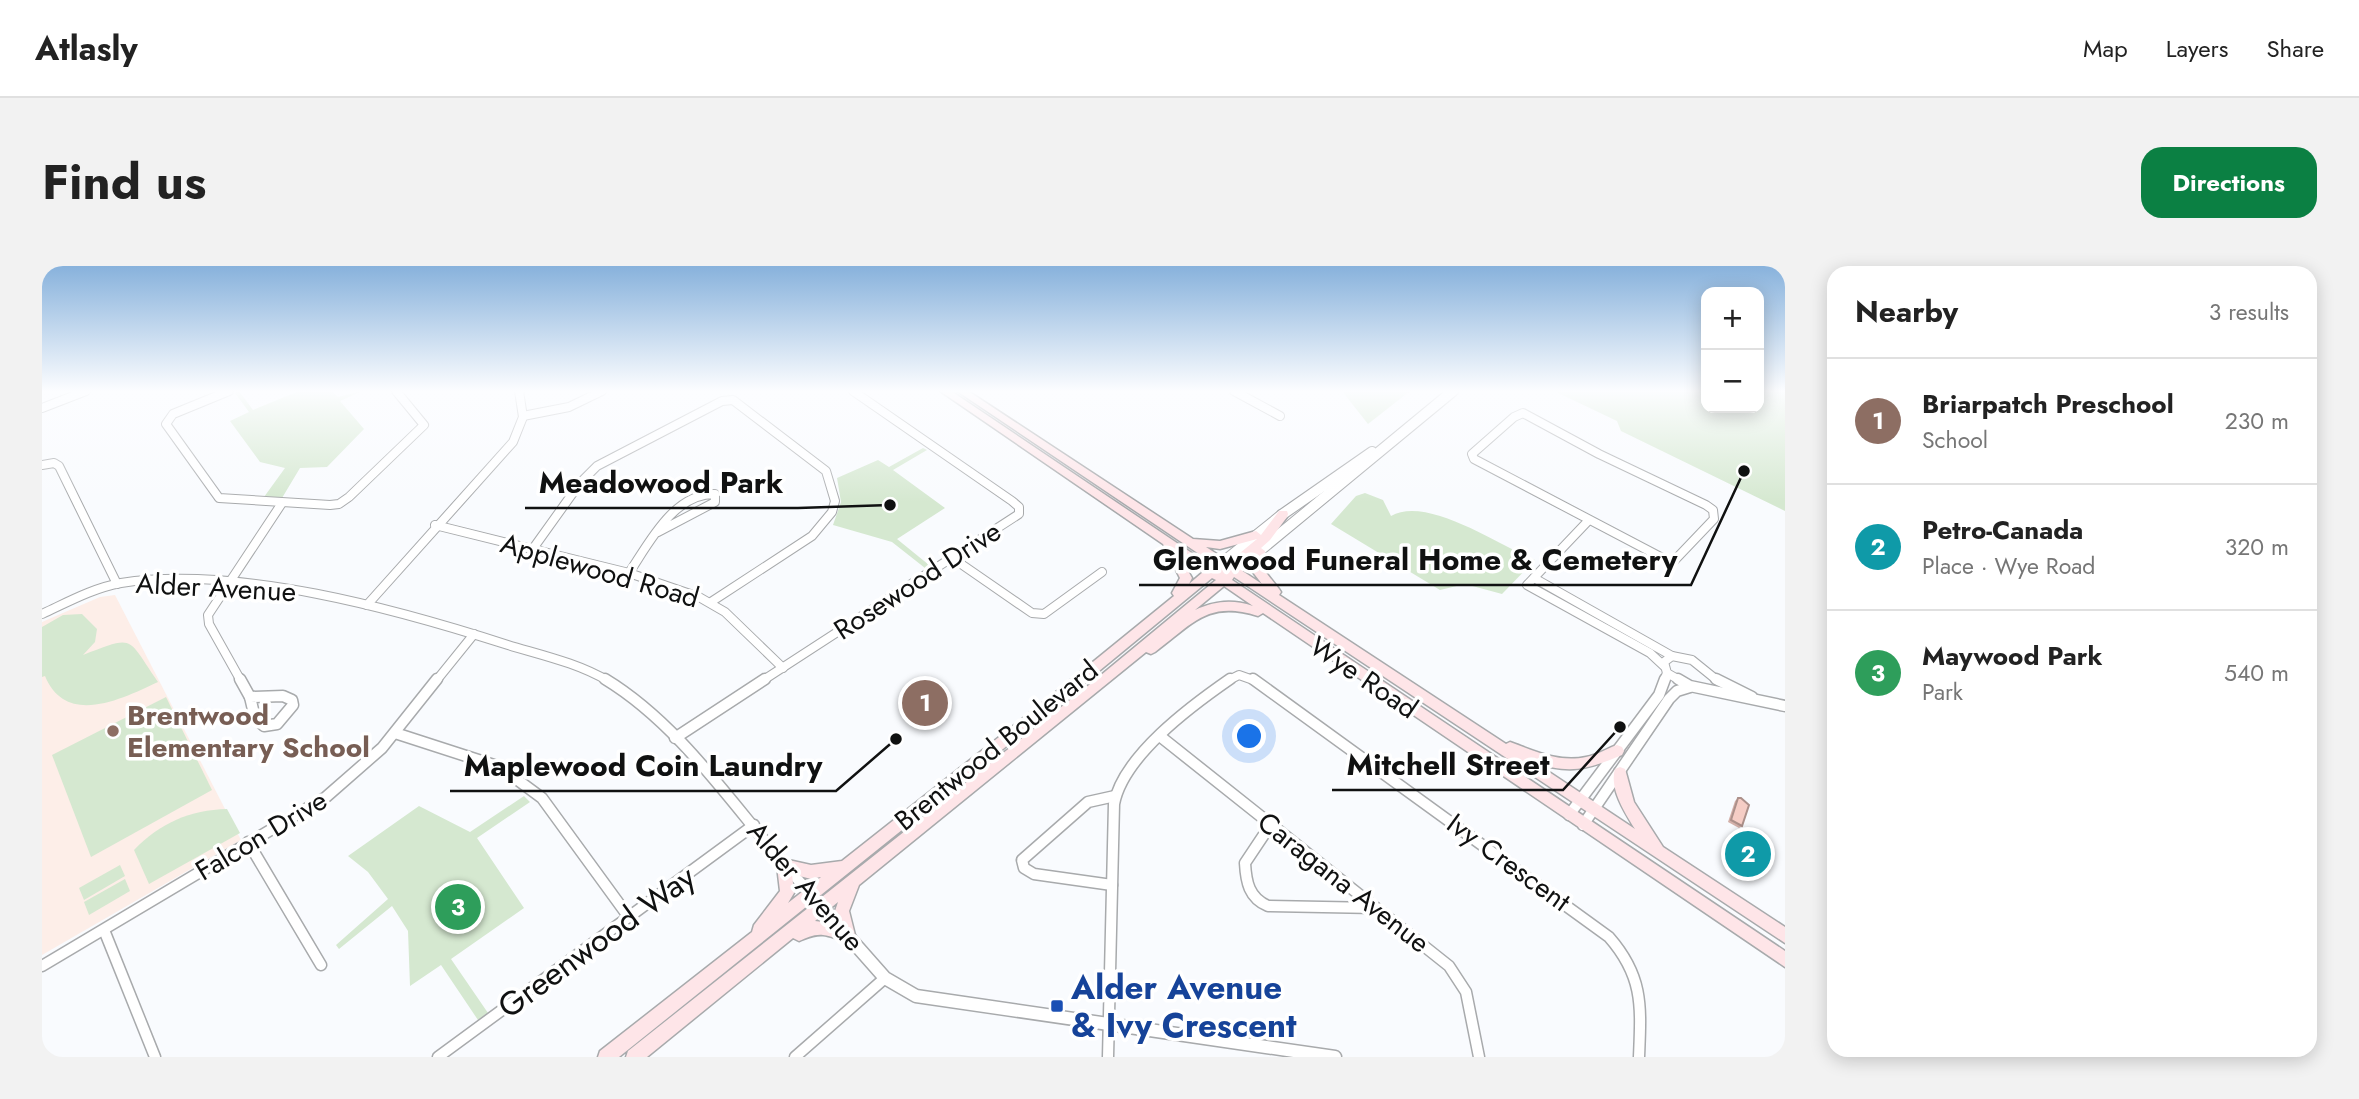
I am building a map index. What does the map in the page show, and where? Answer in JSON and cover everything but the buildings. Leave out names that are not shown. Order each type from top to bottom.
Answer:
[{"type":"main road","name":"Wye Road","points":[[999,428],[1211,572],[1228,571],[1280,620],[1785,960]]},
{"type":"main road","name":"Wye Road","points":[[1018,428],[1176,533],[1228,571],[1292,610],[1785,936]]},
{"type":"main road","points":[[1228,571],[1266,537],[1283,514]]},
{"type":"main road","points":[[1176,533],[1191,541],[1212,545],[1256,535]]},
{"type":"main road","points":[[1166,541],[1186,578],[1171,603]]},
{"type":"main road","points":[[1259,551],[1257,563],[1261,578],[1292,610]]},
{"type":"main road","name":"Brentwood Boulevard","points":[[634,1057],[1094,689],[1228,571]]},
{"type":"main road","name":"Brentwood Boulevard","points":[[606,1057],[1055,700],[1211,572]]},
{"type":"main road","points":[[1094,689],[1198,615],[1218,605],[1243,605],[1280,620]]},
{"type":"main road","points":[[1489,741],[1570,766],[1594,762],[1617,751]]},
{"type":"main road","points":[[1620,773],[1621,790],[1628,807],[1660,854]]},
{"type":"main road","points":[[753,939],[788,893],[784,866],[811,872],[844,867]]},
{"type":"main road","points":[[848,935],[842,911],[853,883]]},
{"type":"main road","points":[[768,952],[812,927],[822,926],[848,935]]},
{"type":"street","points":[[169,428],[219,498],[339,504],[422,428]]},
{"type":"street","points":[[367,605],[513,442],[518,428]]},
{"type":"street","points":[[532,550],[580,483],[597,466],[670,428]]},
{"type":"street","points":[[711,602],[805,541],[820,528],[832,512],[833,485],[826,471],[770,428]]},
{"type":"street","name":"Rosewood Drive","points":[[675,738],[951,556],[1004,522],[1016,518],[1018,507],[906,428]]},
{"type":"street","name":"Brentwood Boulevard","points":[[1228,571],[1259,551],[1407,428]]},
{"type":"street","points":[[1502,428],[1472,454],[1480,464],[1672,563],[1716,514],[1706,505],[1599,454],[1554,428]]},
{"type":"street","name":"Brentwood Boulevard","points":[[1228,571],[1256,535],[1355,461],[1392,440]]},
{"type":"street","points":[[42,465],[54,463],[59,466],[117,584]]},
{"type":"street","points":[[629,573],[658,532],[677,508],[706,492],[715,494],[715,502],[658,532]]},
{"type":"street","points":[[250,697],[283,696],[292,700],[293,705],[277,724],[264,726],[255,718],[250,697],[208,620],[210,609],[282,503]]},
{"type":"street","points":[[1531,582],[1588,521]]},
{"type":"street","name":"Applewood Road","points":[[436,525],[629,573],[711,602],[783,668]]},
{"type":"street","points":[[951,556],[1032,613],[1044,614],[1102,572]]},
{"type":"street","name":"Alder Avenue","points":[[42,614],[99,587],[117,584],[176,580],[283,586],[474,634],[596,674],[639,700],[754,825],[784,866],[885,978],[916,996],[1272,1053],[1335,1057]]},
{"type":"street","points":[[1531,582],[1672,656],[1692,660],[1703,671],[1752,698]]},
{"type":"street","points":[[1531,582],[1650,653],[1666,669],[1693,686],[1785,706]]},
{"type":"street","name":"Falcon Drive","points":[[42,966],[326,797],[363,767],[395,733],[474,634]]},
{"type":"street","points":[[1569,816],[1659,695],[1672,656]]},
{"type":"street","points":[[1583,825],[1673,694],[1706,678],[1703,671]]},
{"type":"street","name":"Ivy Crescent","points":[[1108,1057],[1115,796],[1128,769],[1230,678],[1239,675],[1255,680],[1609,937],[1627,957],[1639,980],[1639,1057]]},
{"type":"street","points":[[395,733],[500,767],[523,783],[542,798],[628,916]]},
{"type":"street","name":"Caragana Avenue","points":[[1161,737],[1455,972],[1466,992],[1479,1057]]},
{"type":"street","points":[[1112,885],[1034,874],[1024,868],[1022,860],[1088,802],[1115,796]]},
{"type":"street","points":[[1271,824],[1245,863],[1250,893],[1261,904],[1378,908]]},
{"type":"street","name":"Greenwood Way","points":[[438,1057],[754,825]]},
{"type":"street","points":[[248,842],[321,965]]},
{"type":"street","points":[[104,930],[155,1057]]},
{"type":"street","points":[[799,1056],[885,978]]},
{"type":"shaded area","name":"Brentwood Elementary School","points":[[115,595],[241,840],[42,955],[42,622],[100,597]]},
{"type":"green space","points":[[235,428],[364,429],[327,467],[300,468],[282,498],[264,497],[285,468],[260,462]]},
{"type":"green space","points":[[1620,428],[1785,428],[1785,511],[1621,431]]},
{"type":"green space","points":[[923,448],[927,450],[893,470],[945,508],[897,539],[929,565],[925,568],[892,542],[833,525],[841,502],[837,478],[878,460],[889,467]]},
{"type":"green space","points":[[1365,493],[1383,500],[1391,516],[1406,511],[1443,517],[1535,560],[1502,594],[1465,584],[1440,590],[1331,524],[1356,496]]},
{"type":"green space","points":[[82,614],[97,629],[95,642],[83,655],[113,644],[128,644],[134,648],[158,682],[112,701],[96,704],[80,705],[66,701],[54,692],[45,676],[42,677],[42,627],[63,615]]},
{"type":"green space","points":[[166,697],[212,790],[91,857],[52,755]]},
{"type":"green space","points":[[524,796],[530,802],[477,838],[524,908],[451,959],[488,1013],[478,1020],[441,965],[410,986],[408,931],[392,906],[339,949],[336,945],[388,899],[368,872],[348,856],[419,806],[470,832]]},
{"type":"green space","points":[[227,809],[240,833],[149,884],[134,850],[154,832],[176,820],[201,812]]},
{"type":"green space","points":[[120,865],[125,876],[84,900],[79,888]]},
{"type":"green space","points":[[125,879],[130,891],[89,915],[84,902]]},
{"type":"place","name":"Glenwood Funeral Home & Cemetery","points":[[1744,471]]},
{"type":"place","name":"Meadowood Park","points":[[890,505]]},
{"type":"place","name":"Briarpatch Preschool","points":[[925,703]]},
{"type":"place","name":"Mitchell Street","points":[[1620,727]]},
{"type":"place","name":"Brentwood Elementary School","points":[[113,731]]},
{"type":"place","name":"Maplewood Coin Laundry","points":[[896,739]]},
{"type":"place","name":"Petro-Canada","points":[[1748,854]]},
{"type":"place","name":"Maywood Park","points":[[458,907]]},
{"type":"place","name":"Alder Avenue & Ivy Crescent","points":[[1057,1006]]}]
